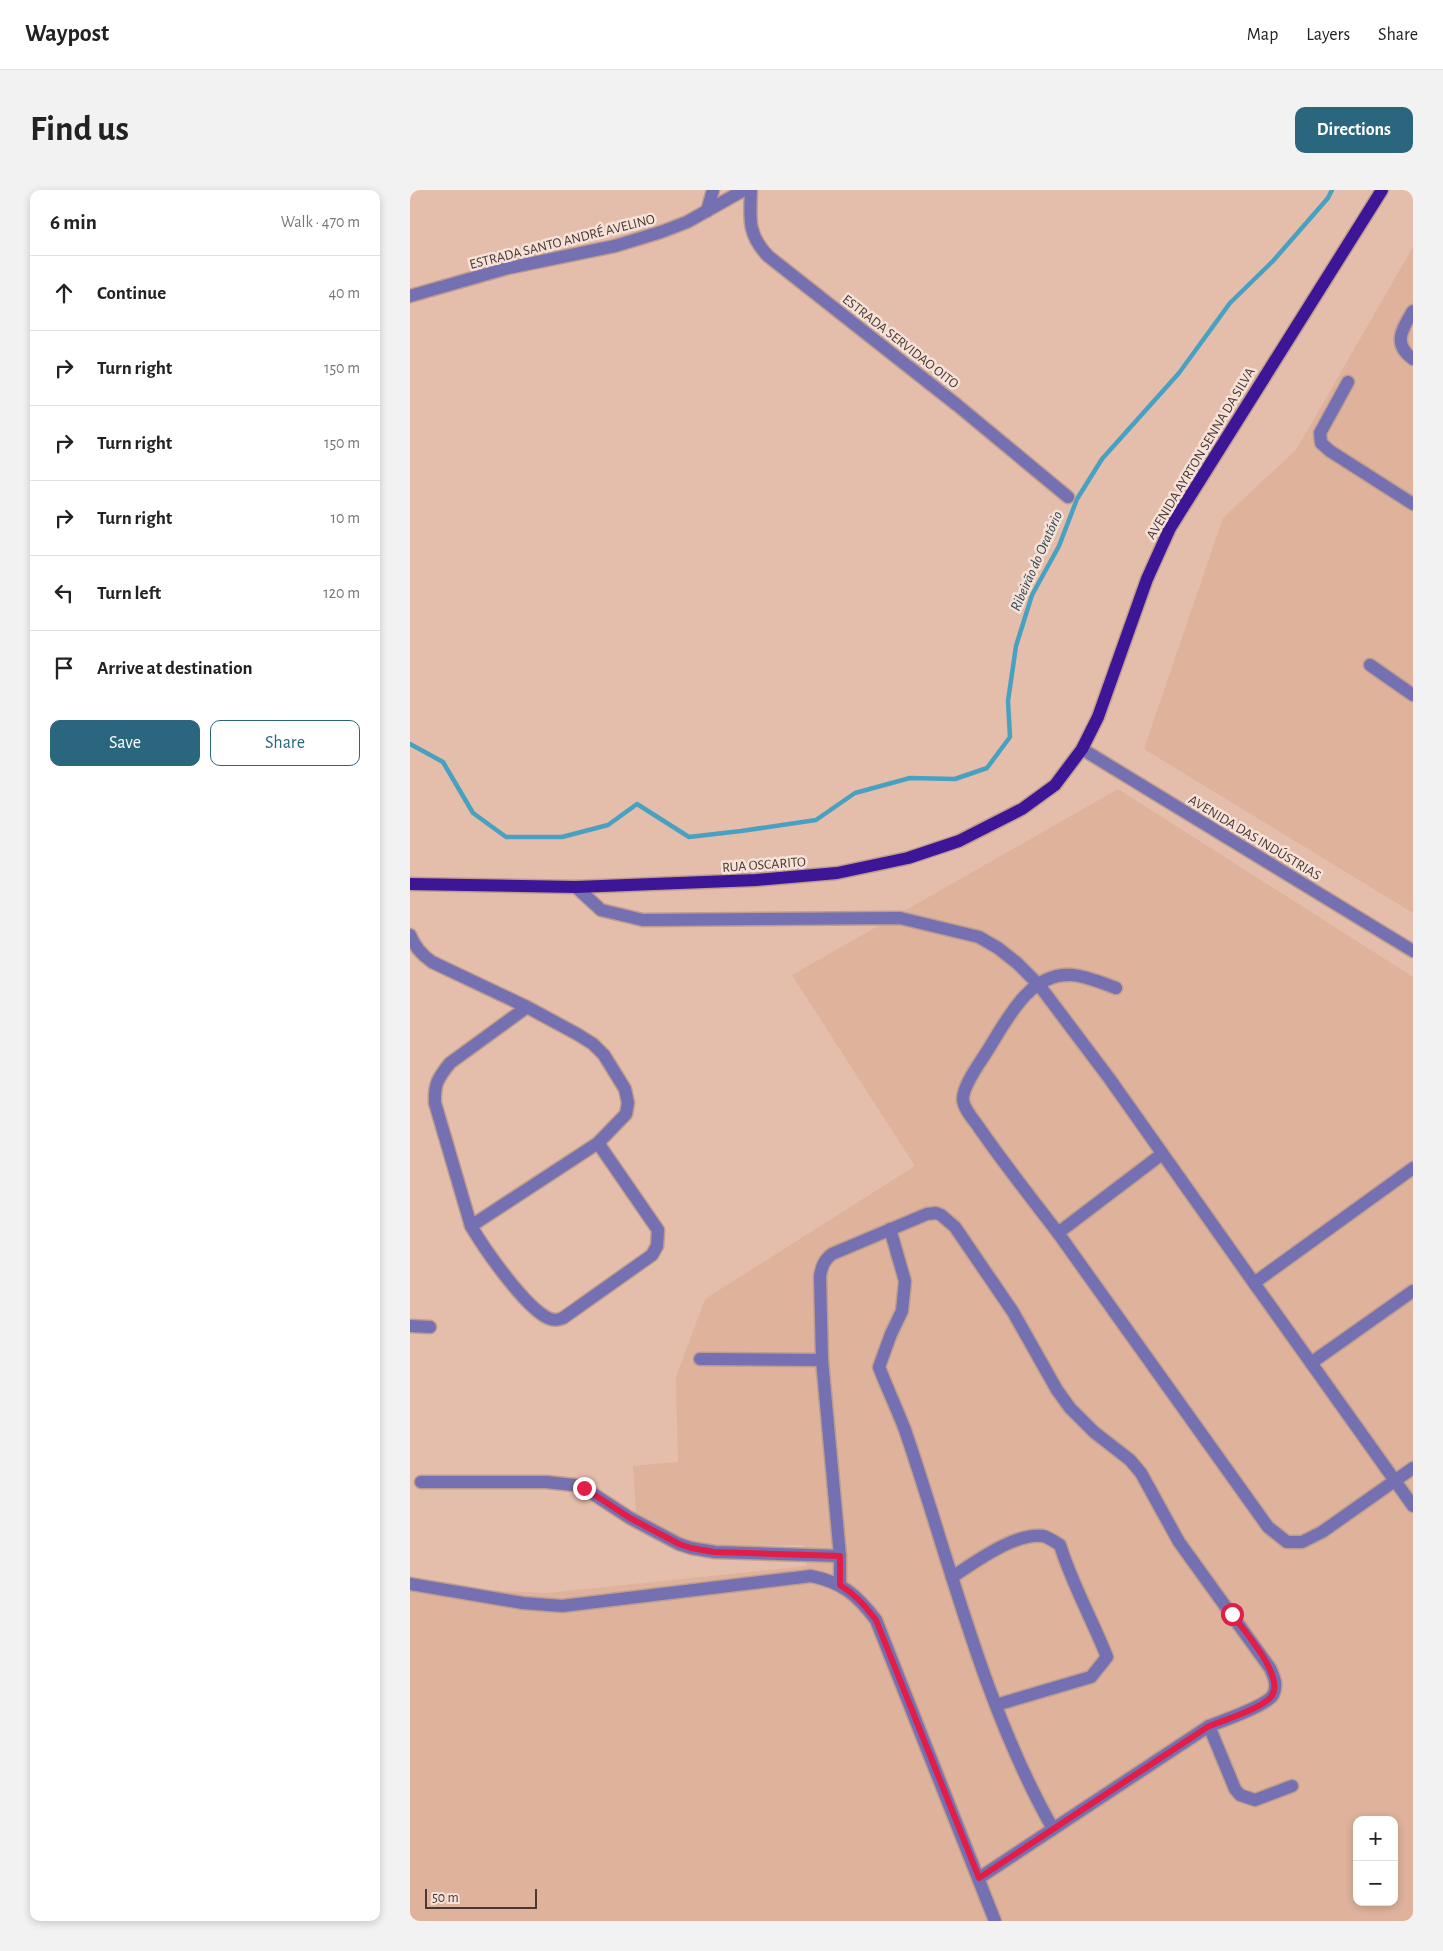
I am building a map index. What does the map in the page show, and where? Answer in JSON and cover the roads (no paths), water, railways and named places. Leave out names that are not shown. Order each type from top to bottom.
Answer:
[{"type":"main road","name":"AVENIDA AYRTON SENNA DA SILVA","points":[[1082,749],[1098,717],[1147,579],[1170,528],[1382,190]]},
{"type":"main road","name":"RUA OSCARITO","points":[[410,884],[576,887],[765,879],[837,873],[908,858],[959,841],[1022,809],[1055,785],[1082,749]]},
{"type":"street","points":[[707,211],[713,190]]},
{"type":"street","name":"ESTRADA SANTO ANDRÉ AVELINO","points":[[410,296],[508,268],[615,246],[652,235],[687,222],[744,190]]},
{"type":"street","name":"ESTRADA SERVIDAO OITO","points":[[751,190],[750,212],[753,238],[768,256],[958,405],[1068,497]]},
{"type":"street","points":[[1413,311],[1400,335],[1401,344],[1405,352],[1413,359]]},
{"type":"street","points":[[1348,382],[1320,433],[1321,443],[1330,451],[1413,504]]},
{"type":"street","points":[[1370,665],[1413,695]]},
{"type":"street","name":"AVENIDA DAS INDÚSTRIAS","points":[[1082,749],[1413,952]]},
{"type":"street","points":[[576,887],[601,910],[643,920],[900,918],[979,937],[998,948],[1039,985],[1413,1506]]},
{"type":"street","points":[[410,935],[418,950],[432,962],[527,1007],[594,1044],[604,1055],[625,1089],[628,1103],[626,1114],[598,1143],[471,1226]]},
{"type":"street","points":[[1116,988],[1090,978],[1071,975],[1060,976],[1039,985],[1018,1003],[972,1075],[963,1100],[968,1112],[1002,1161],[1058,1233],[1268,1527],[1280,1538],[1294,1544],[1322,1532],[1413,1468]]},
{"type":"street","points":[[527,1007],[450,1063],[434,1088],[435,1103],[471,1226],[479,1240],[519,1291],[539,1312],[549,1318],[557,1320],[563,1318],[652,1255],[657,1246],[658,1230],[598,1143]]},
{"type":"street","points":[[1058,1233],[1162,1154]]},
{"type":"street","points":[[1254,1282],[1413,1168]]},
{"type":"street","points":[[840,1585],[840,1556],[822,1360],[820,1276],[823,1263],[832,1254],[890,1229],[932,1213],[941,1215],[955,1228],[1012,1312],[1057,1390],[1070,1408],[1094,1432],[1130,1460],[1141,1473],[1179,1542],[1270,1668],[1275,1680],[1275,1687],[1270,1698],[1244,1713],[1209,1726],[979,1878]]},
{"type":"street","points":[[890,1229],[905,1281],[902,1311],[879,1366],[904,1428],[996,1705],[1033,1793],[1053,1829]]},
{"type":"street","points":[[1311,1362],[1413,1291]]},
{"type":"street","points":[[410,1326],[430,1327]]},
{"type":"street","points":[[700,1359],[822,1360]]},
{"type":"street","points":[[421,1482],[546,1482],[574,1485],[584,1488],[630,1518],[663,1536],[691,1548],[714,1552],[840,1556]]},
{"type":"street","points":[[952,1577],[995,1549],[1030,1537],[1044,1536],[1060,1545],[1068,1570],[1107,1657],[1091,1676],[996,1705]]},
{"type":"street","points":[[410,1584],[523,1602],[562,1606],[811,1576],[826,1579],[840,1585],[859,1599],[876,1620],[995,1921]]},
{"type":"street","points":[[1209,1726],[1235,1789],[1240,1795],[1255,1800],[1292,1786]]},
{"type":"waterway","name":"Ribeirão do Oratório","points":[[410,744],[443,762],[473,813],[506,837],[562,837],[608,825],[637,804],[689,837],[741,831],[816,820],[855,793],[910,778],[955,779],[987,768],[1010,737],[1008,701],[1016,646],[1032,595],[1059,546],[1077,499],[1102,459],[1179,373],[1230,303],[1273,261],[1328,198],[1332,190]]}]
